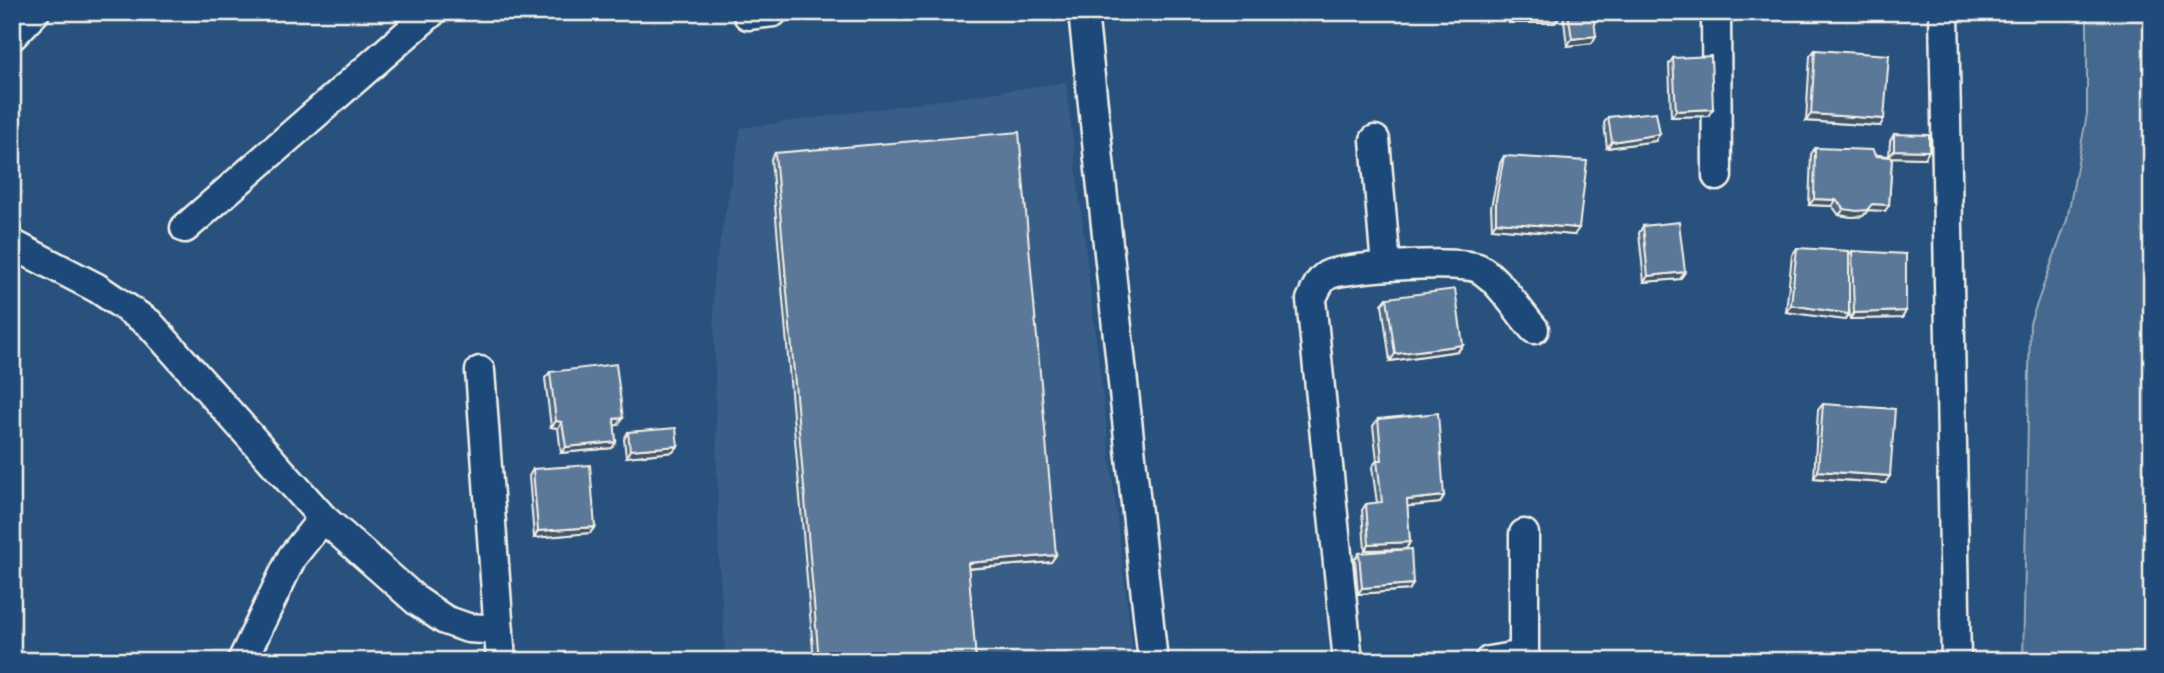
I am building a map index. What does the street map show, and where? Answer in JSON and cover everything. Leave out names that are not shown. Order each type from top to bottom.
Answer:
[{"type":"street","points":[[12,36],[35,12]]},
{"type":"street","points":[[184,228],[432,12]]},
{"type":"street","points":[[1083,12],[1153,661]]},
{"type":"street","points":[[1716,12],[1717,176]]},
{"type":"street","points":[[1944,12],[1956,661]]},
{"type":"street","points":[[1375,140],[1386,266]]},
{"type":"street","points":[[12,244],[97,288],[149,323],[323,518],[416,601],[445,620],[468,628],[499,629]]},
{"type":"street","points":[[1348,661],[1311,300],[1319,282],[1329,274],[1386,266],[1464,264],[1478,267],[1492,278],[1534,329]]},
{"type":"street","points":[[480,371],[501,661]]},
{"type":"street","points":[[242,661],[292,557],[323,518]]},
{"type":"street","points":[[1489,661],[1524,658],[1524,534]]},
{"type":"shaded area","points":[[2087,12],[2152,12],[2152,661],[2023,661],[2030,323],[2067,220],[2087,114]]},
{"type":"shaded area","points":[[1066,82],[1134,661],[726,661],[719,564],[713,278],[741,128]]},
{"type":"building","points":[[1513,12],[1559,12],[1559,17],[1513,17]]},
{"type":"building","points":[[1568,12],[1593,12],[1596,36],[1572,39]]},
{"type":"building","points":[[1815,50],[1889,55],[1884,119],[1811,114]]},
{"type":"building","points":[[1711,56],[1713,109],[1676,111],[1673,58]]},
{"type":"building","points":[[1656,112],[1660,134],[1612,142],[1608,117]]},
{"type":"building","points":[[1019,132],[1056,555],[968,563],[976,661],[819,661],[775,153]]},
{"type":"building","points":[[1894,134],[1929,135],[1929,151],[1894,150]]},
{"type":"building","points":[[1815,148],[1873,150],[1875,156],[1892,157],[1889,205],[1872,204],[1867,210],[1857,211],[1844,209],[1836,200],[1814,199]]},
{"type":"building","points":[[1504,156],[1587,161],[1579,228],[1496,222],[1496,200]]},
{"type":"building","points":[[1679,222],[1685,272],[1648,276],[1643,226]]},
{"type":"building","points":[[1797,248],[1849,251],[1849,314],[1791,305]]},
{"type":"building","points":[[1852,251],[1906,254],[1906,311],[1854,313]]},
{"type":"building","points":[[1455,289],[1463,345],[1395,354],[1387,298]]},
{"type":"building","points":[[616,364],[623,418],[614,419],[616,442],[566,447],[562,422],[556,421],[550,372]]},
{"type":"building","points":[[1823,404],[1895,409],[1890,476],[1818,471]]},
{"type":"building","points":[[1438,413],[1444,496],[1407,500],[1410,542],[1369,544],[1366,504],[1382,502],[1377,460],[1382,460],[1378,419]]},
{"type":"building","points":[[676,428],[678,446],[630,450],[628,432]]},
{"type":"building","points":[[590,465],[595,527],[538,531],[533,469]]},
{"type":"building","points":[[1411,549],[1413,584],[1362,588],[1359,553]]}]
